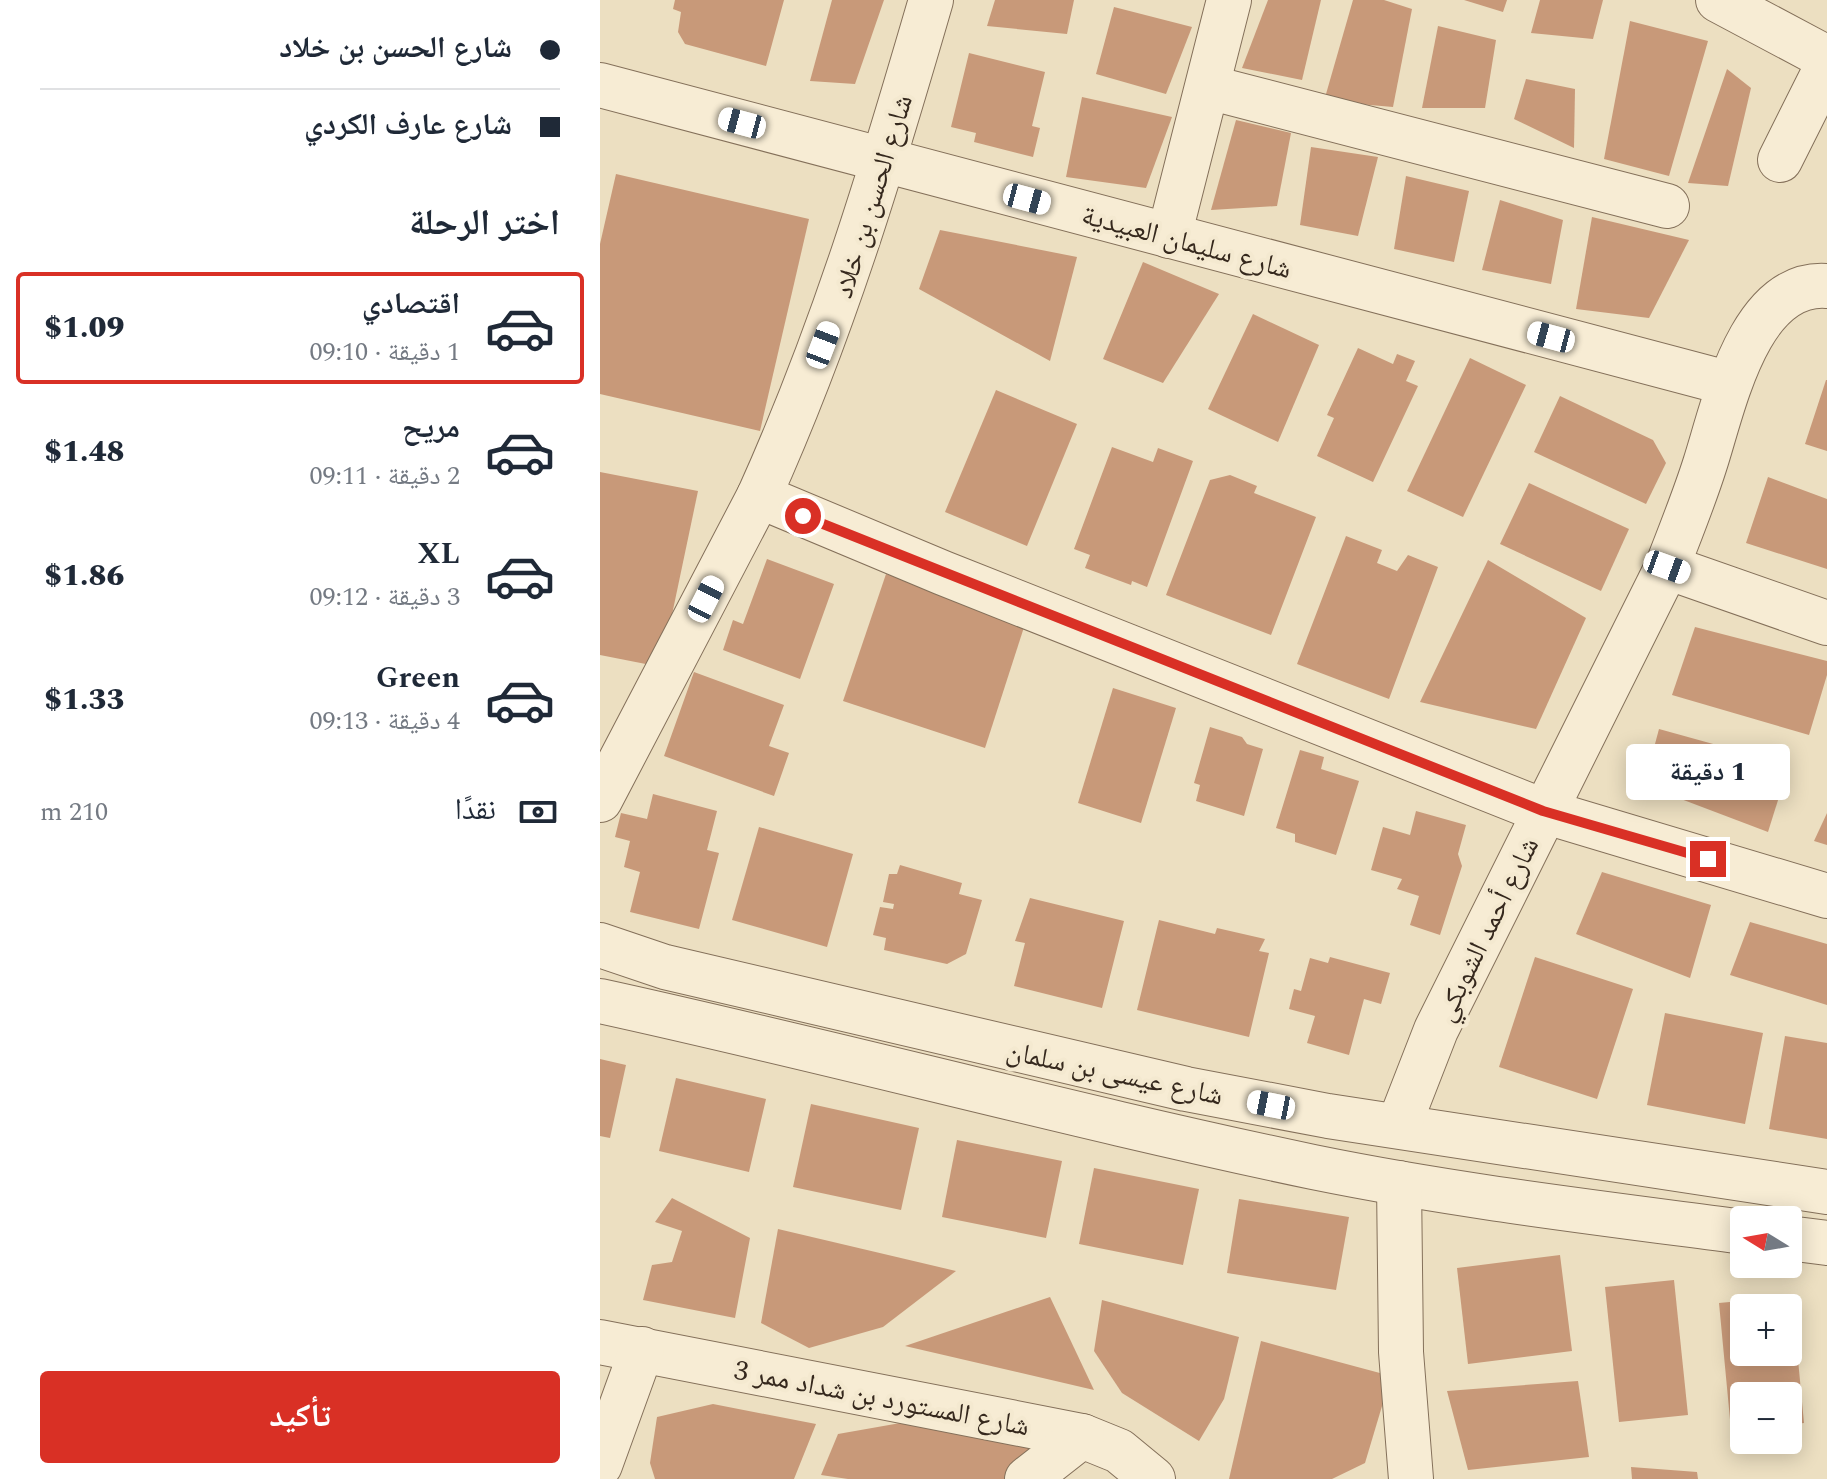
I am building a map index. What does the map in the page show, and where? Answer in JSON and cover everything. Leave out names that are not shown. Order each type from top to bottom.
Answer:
[{"type":"street","name":"شارع الحسن بن خلاد","points":[[600,800],[759,496],[793,421],[843,294],[931,0]]},
{"type":"street","points":[[1169,236],[1229,0]]},
{"type":"street","points":[[1718,0],[1827,58]]},
{"type":"street","points":[[1780,160],[1827,66]]},
{"type":"street","name":"شارع سليمان العبيدية","points":[[600,85],[1727,383]]},
{"type":"street","points":[[1208,87],[1667,206]]},
{"type":"street","name":"شارع أحمد الشوبكي","points":[[1399,1125],[1436,1030],[1667,567],[1705,464],[1727,383],[1756,330],[1786,296],[1813,285],[1827,286]]},
{"type":"street","points":[[759,496],[943,573],[1543,811],[1827,896]]},
{"type":"street","points":[[1667,567],[1827,623]]},
{"type":"street","name":"شارع عيسى بن سلمان","points":[[600,945],[665,967],[1186,1089],[1399,1125],[1799,1200]]},
{"type":"street","name":"شارع عيسى بن سلمان","points":[[600,1001],[1138,1129],[1399,1183],[1730,1230]]},
{"type":"street","points":[[1399,1183],[1401,1352],[1410,1479]]},
{"type":"street","points":[[1802,1240],[1827,1243]]},
{"type":"street","name":"شارع المستورد بن شداد ممر 3","points":[[600,1342],[1082,1436],[1119,1451],[1153,1479]]},
{"type":"street","points":[[600,1465],[642,1349]]},
{"type":"street","points":[[1027,1479],[1082,1436]]},
{"type":"building","points":[[675,0],[784,0],[766,66],[685,44],[678,32],[681,12],[673,9]]},
{"type":"building","points":[[832,0],[884,0],[855,84],[810,81]]},
{"type":"building","points":[[995,0],[1074,0],[1067,34],[987,26]]},
{"type":"building","points":[[1268,0],[1321,0],[1302,80],[1242,68]]},
{"type":"building","points":[[1353,0],[1384,0],[1412,9],[1393,107],[1324,101]]},
{"type":"building","points":[[1464,0],[1507,0],[1503,12]]},
{"type":"building","points":[[1540,0],[1603,0],[1593,39],[1531,33]]},
{"type":"building","points":[[1114,7],[1192,27],[1166,94],[1096,74]]},
{"type":"building","points":[[1630,21],[1708,41],[1669,176],[1604,159]]},
{"type":"building","points":[[1438,26],[1496,40],[1485,108],[1422,108]]},
{"type":"building","points":[[969,53],[1045,72],[1032,126],[1040,128],[1033,157],[974,142],[976,133],[951,127]]},
{"type":"building","points":[[1727,69],[1751,88],[1728,186],[1688,183]]},
{"type":"building","points":[[1526,79],[1575,89],[1574,148],[1514,119]]},
{"type":"building","points":[[1082,97],[1172,117],[1146,188],[1066,177]]},
{"type":"building","points":[[1236,120],[1291,133],[1277,206],[1211,210]]},
{"type":"building","points":[[1311,147],[1378,157],[1358,236],[1300,225]]},
{"type":"building","points":[[616,174],[809,219],[760,431],[600,394],[600,244]]},
{"type":"building","points":[[1406,176],[1469,191],[1454,262],[1394,249]]},
{"type":"building","points":[[1500,200],[1563,220],[1551,284],[1482,270]]},
{"type":"building","points":[[1592,217],[1689,240],[1649,318],[1576,309]]},
{"type":"building","points":[[940,230],[1077,257],[1050,361],[919,289]]},
{"type":"building","points":[[1143,262],[1219,294],[1163,383],[1103,359]]},
{"type":"building","points":[[1253,314],[1319,345],[1278,442],[1208,409]]},
{"type":"building","points":[[1358,348],[1393,364],[1397,354],[1415,361],[1406,381],[1418,386],[1373,482],[1317,456],[1334,418],[1327,415]]},
{"type":"building","points":[[1470,358],[1526,385],[1463,517],[1407,491]]},
{"type":"building","points":[[1827,380],[1827,451],[1805,444]]},
{"type":"building","points":[[996,390],[1077,424],[1027,546],[945,512]]},
{"type":"building","points":[[1560,396],[1653,440],[1666,463],[1646,504],[1534,452]]},
{"type":"building","points":[[1112,447],[1153,462],[1158,448],[1193,461],[1147,587],[1132,581],[1131,585],[1085,568],[1090,555],[1074,549]]},
{"type":"building","points":[[600,472],[698,491],[661,667],[600,655]]},
{"type":"building","points":[[1230,475],[1257,486],[1254,493],[1316,517],[1271,635],[1166,595],[1210,480]]},
{"type":"building","points":[[1768,477],[1827,499],[1827,569],[1746,543]]},
{"type":"building","points":[[1529,483],[1629,529],[1601,591],[1500,544]]},
{"type":"building","points":[[1346,536],[1382,550],[1377,563],[1397,571],[1408,555],[1438,567],[1389,699],[1297,664]]},
{"type":"building","points":[[767,559],[834,584],[800,679],[723,650],[733,620],[743,624]]},
{"type":"building","points":[[1488,560],[1586,618],[1536,729],[1420,702]]},
{"type":"building","points":[[886,574],[1026,621],[985,748],[843,701]]},
{"type":"building","points":[[1695,627],[1827,661],[1827,675],[1809,735],[1672,695]]},
{"type":"building","points":[[694,672],[784,705],[769,746],[789,753],[774,796],[664,756]]},
{"type":"building","points":[[1113,688],[1176,708],[1141,823],[1078,803]]},
{"type":"building","points":[[1210,727],[1242,737],[1247,744],[1263,749],[1244,816],[1196,801],[1200,785],[1194,783]]},
{"type":"building","points":[[1659,729],[1789,765],[1768,832],[1644,785]]},
{"type":"building","points":[[1300,750],[1324,757],[1321,769],[1359,781],[1336,855],[1295,842],[1295,834],[1276,828]]},
{"type":"building","points":[[653,794],[717,811],[707,850],[719,853],[699,929],[630,912],[640,872],[624,867],[630,841],[615,837],[621,813],[647,819]]},
{"type":"building","points":[[1416,811],[1466,825],[1458,854],[1462,866],[1440,935],[1410,925],[1419,896],[1397,889],[1402,879],[1371,870],[1383,827],[1410,835]]},
{"type":"building","points":[[1827,813],[1827,845],[1814,841]]},
{"type":"building","points":[[759,827],[853,854],[827,947],[732,920]]},
{"type":"building","points":[[900,865],[962,883],[959,894],[982,900],[966,954],[947,964],[884,950],[886,938],[873,935],[880,907],[893,909],[894,904],[883,902],[889,874],[897,874]]},
{"type":"building","points":[[1602,872],[1711,905],[1690,978],[1576,934]]},
{"type":"building","points":[[1030,898],[1124,921],[1102,1008],[1014,986],[1025,943],[1015,941]]},
{"type":"building","points":[[1159,920],[1215,934],[1217,928],[1265,939],[1259,951],[1269,953],[1249,1037],[1137,1010]]},
{"type":"building","points":[[1750,922],[1827,944],[1827,1005],[1730,975]]},
{"type":"building","points":[[1330,957],[1390,973],[1381,1004],[1364,999],[1349,1055],[1307,1043],[1315,1016],[1289,1009],[1294,989],[1301,991],[1310,958],[1328,963]]},
{"type":"building","points":[[1535,957],[1633,989],[1597,1099],[1499,1067]]},
{"type":"building","points":[[1665,1013],[1763,1033],[1745,1124],[1647,1105]]},
{"type":"building","points":[[1785,1036],[1827,1043],[1827,1139],[1769,1129]]},
{"type":"building","points":[[600,1059],[626,1065],[610,1138],[600,1136]]},
{"type":"building","points":[[676,1078],[766,1099],[749,1172],[659,1151]]},
{"type":"building","points":[[811,1104],[919,1128],[901,1210],[793,1187]]},
{"type":"building","points":[[957,1140],[1062,1161],[1046,1238],[942,1217]]},
{"type":"building","points":[[1094,1168],[1199,1189],[1183,1265],[1079,1244]]},
{"type":"building","points":[[672,1198],[750,1238],[735,1318],[643,1300],[652,1265],[672,1262],[682,1231],[655,1222]]},
{"type":"building","points":[[1239,1199],[1349,1217],[1336,1290],[1227,1273]]},
{"type":"building","points":[[778,1229],[956,1271],[883,1327],[809,1348],[761,1323]]},
{"type":"building","points":[[1560,1255],[1572,1351],[1468,1364],[1457,1268]]},
{"type":"building","points":[[1674,1280],[1688,1415],[1619,1422],[1605,1287]]},
{"type":"building","points":[[1050,1297],[1094,1390],[905,1346]]},
{"type":"building","points":[[1102,1300],[1239,1337],[1224,1399],[1199,1441],[1122,1393],[1094,1351]]},
{"type":"building","points":[[1730,1302],[1730,1366],[1799,1366],[1800,1382],[1730,1382],[1730,1419],[1719,1303]]},
{"type":"building","points":[[1261,1341],[1391,1376],[1365,1463],[1332,1479],[1229,1479]]},
{"type":"building","points":[[1578,1381],[1589,1457],[1468,1470],[1447,1391]]},
{"type":"building","points":[[713,1404],[816,1424],[794,1479],[655,1479],[650,1463],[657,1417]]},
{"type":"building","points":[[906,1422],[1037,1446],[1009,1479],[848,1479],[821,1475],[838,1434]]},
{"type":"building","points":[[1631,1467],[1697,1472],[1698,1479],[1632,1479]]},
{"type":"route","points":[[803,516],[1543,811],[1708,859]]}]
